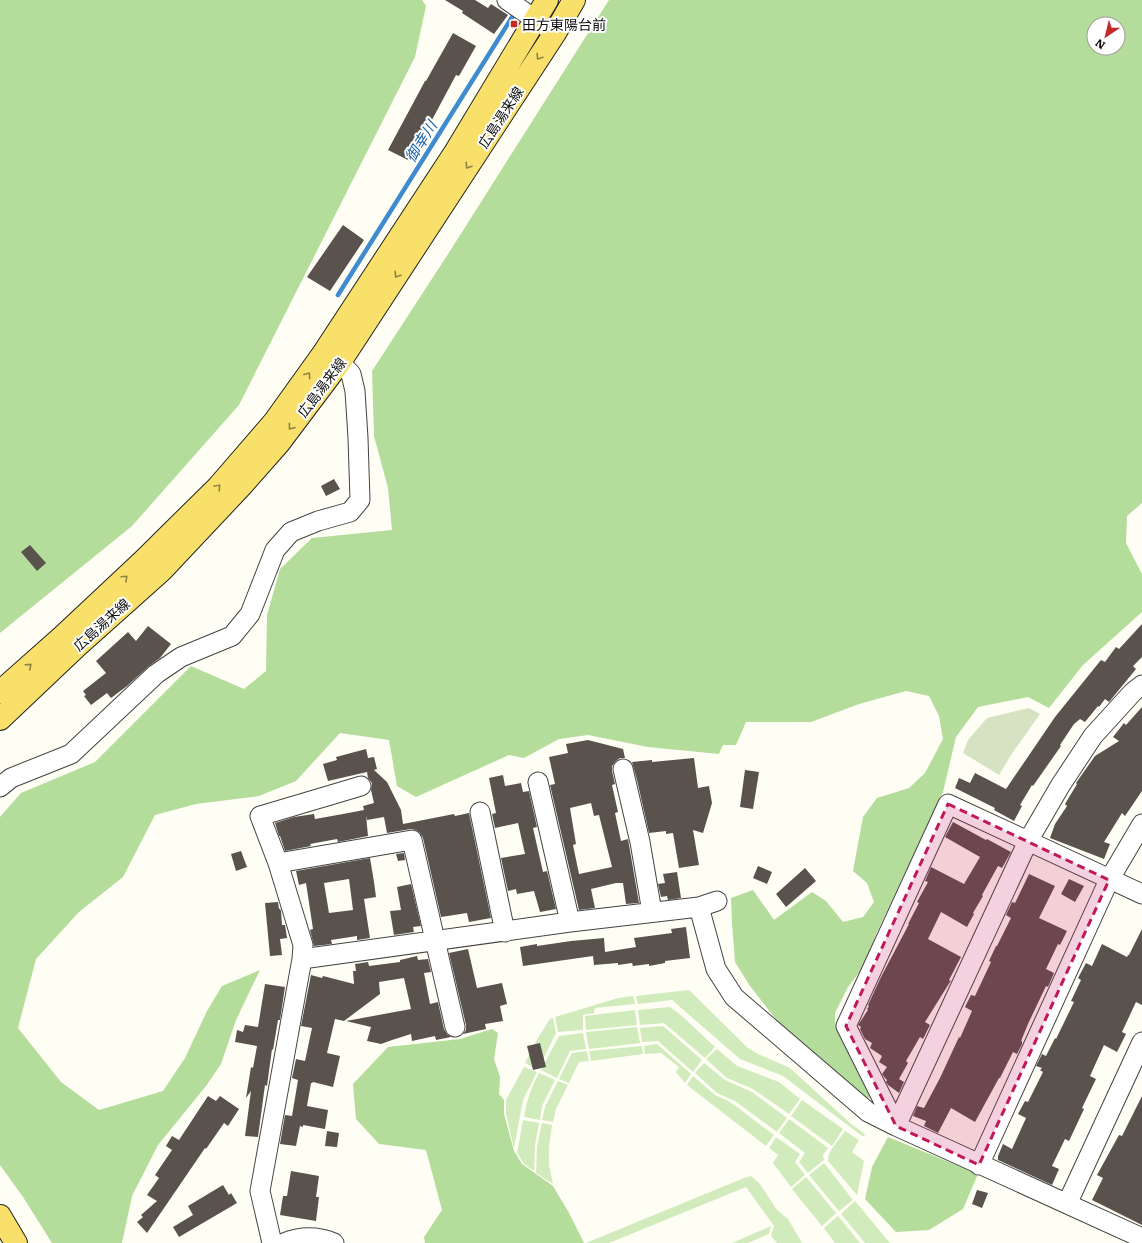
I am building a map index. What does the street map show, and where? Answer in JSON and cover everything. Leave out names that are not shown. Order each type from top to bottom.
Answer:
[{"type":"main road","name":"広島湯来線","points":[[0,719],[77,646],[162,570],[242,485],[279,443],[332,358],[547,0]]},
{"type":"main road","name":"広島湯来線","points":[[0,692],[62,637],[142,562],[218,487],[332,358],[555,33],[574,0]]},
{"type":"main road","points":[[0,1216],[16,1243]]},
{"type":"street","points":[[507,0],[535,21],[555,33]]},
{"type":"street","points":[[0,787],[11,778],[71,754],[156,674],[181,658],[232,636],[250,614],[275,550],[291,532],[318,521],[350,512],[360,500],[355,391],[351,374],[332,358]]},
{"type":"street","points":[[896,1126],[1028,841],[1060,786],[1093,736],[1133,692],[1142,685]]},
{"type":"street","points":[[623,768],[640,842],[652,912]]},
{"type":"street","points":[[538,782],[570,922]]},
{"type":"street","points":[[272,1243],[260,1191],[302,958],[303,945],[278,863],[260,816],[361,786]]},
{"type":"street","points":[[896,1126],[846,1026],[948,804],[1142,894]]},
{"type":"street","points":[[480,812],[505,932]]},
{"type":"street","points":[[979,1165],[1109,880],[1142,824]]},
{"type":"street","points":[[278,863],[412,840],[455,1027]]},
{"type":"street","points":[[302,958],[505,932],[570,922],[699,907],[717,901]]},
{"type":"street","points":[[699,907],[716,969],[734,997],[868,1112],[979,1165],[1142,1238]]},
{"type":"street","points":[[1067,1204],[1142,1042]]},
{"type":"street","points":[[284,1243],[304,1237],[327,1242]]},
{"type":"highlighted area","points":[[948,804],[1109,880],[979,1165],[896,1126],[846,1026]]},
{"type":"green space","points":[[0,0],[422,0],[426,6],[415,57],[239,405],[132,526],[0,633]]},
{"type":"green space","points":[[609,0],[1142,0],[1142,503],[1127,516],[1126,543],[1142,574],[1142,612],[1083,665],[1049,708],[1028,697],[978,707],[956,737],[943,792],[876,934],[864,966],[848,987],[835,1013],[835,1024],[872,1097],[865,1099],[782,1027],[750,986],[735,962],[731,898],[753,890],[774,920],[812,892],[826,901],[843,922],[863,917],[874,902],[867,883],[853,871],[863,817],[877,798],[909,788],[925,773],[943,739],[939,716],[929,696],[906,691],[859,704],[811,722],[746,722],[736,745],[723,745],[719,754],[648,747],[588,735],[559,739],[524,758],[509,755],[416,797],[397,786],[389,740],[340,733],[296,781],[259,796],[196,804],[155,815],[123,877],[79,912],[36,959],[18,1028],[61,1082],[99,1110],[163,1091],[185,1058],[207,1011],[222,986],[260,970],[236,1020],[221,1064],[206,1086],[158,1145],[132,1196],[122,1243],[52,1243],[23,1197],[0,1165],[0,817],[21,793],[95,762],[191,666],[244,689],[266,671],[267,615],[280,569],[312,538],[392,530],[388,488],[374,436],[372,371]]},
{"type":"green space","points":[[1029,708],[1040,714],[999,775],[963,753],[968,740],[987,718]]},
{"type":"green space","points":[[689,990],[748,1048],[790,1068],[850,1123],[866,1135],[862,1136],[783,1076],[740,1059],[672,1000],[638,1004],[636,996]]},
{"type":"green space","points":[[633,996],[635,1004],[595,1008],[594,1013],[583,1015],[583,1030],[558,1032],[555,1017],[618,998]]},
{"type":"green space","points":[[670,1007],[682,1016],[715,1047],[705,1058],[664,1023],[640,1025],[638,1010]]},
{"type":"green space","points":[[635,1010],[637,1025],[586,1030],[585,1016]]},
{"type":"green space","points":[[553,1018],[556,1033],[538,1069],[525,1063],[536,1041],[550,1019]]},
{"type":"green space","points":[[663,1026],[702,1060],[693,1072],[658,1041],[642,1042],[640,1028]]},
{"type":"green space","points":[[637,1027],[640,1043],[589,1049],[586,1032]]},
{"type":"green space","points":[[492,1029],[498,1033],[494,1059],[500,1077],[499,1094],[504,1100],[504,1114],[514,1151],[522,1164],[553,1186],[584,1243],[425,1243],[424,1237],[442,1210],[426,1150],[379,1144],[356,1119],[353,1084],[388,1047],[460,1039]]},
{"type":"green space","points":[[583,1033],[586,1049],[570,1051],[557,1078],[541,1070],[559,1036]]},
{"type":"green space","points":[[657,1044],[691,1074],[685,1083],[676,1072],[679,1067],[661,1053],[645,1054],[644,1046]]},
{"type":"green space","points":[[642,1046],[643,1054],[591,1061],[589,1051]]},
{"type":"green space","points":[[717,1049],[737,1066],[779,1082],[800,1099],[789,1114],[753,1089],[727,1078],[706,1059]]},
{"type":"green space","points":[[587,1051],[589,1061],[579,1062],[569,1083],[559,1079],[572,1053]]},
{"type":"green space","points":[[704,1063],[725,1080],[752,1092],[787,1118],[777,1132],[735,1101],[717,1093],[695,1073]]},
{"type":"green space","points":[[524,1067],[537,1072],[523,1100],[514,1148],[506,1114],[506,1100]]},
{"type":"green space","points":[[539,1073],[555,1080],[542,1106],[540,1120],[524,1117],[526,1105]]},
{"type":"green space","points":[[693,1076],[715,1095],[733,1104],[774,1135],[766,1146],[687,1085]]},
{"type":"green space","points":[[558,1081],[568,1085],[556,1109],[553,1122],[542,1120],[545,1107]]},
{"type":"green space","points":[[802,1100],[843,1129],[832,1146],[791,1116]]},
{"type":"green space","points":[[789,1119],[828,1148],[823,1155],[824,1160],[808,1173],[799,1162],[805,1153],[779,1133]]},
{"type":"green space","points":[[523,1120],[539,1123],[535,1145],[534,1171],[524,1164],[517,1153]]},
{"type":"green space","points":[[542,1123],[552,1125],[549,1147],[549,1165],[553,1184],[536,1173],[537,1147]]},
{"type":"green space","points":[[845,1131],[859,1140],[852,1152],[864,1161],[857,1195],[828,1161],[828,1157],[832,1149]]},
{"type":"green space","points":[[776,1137],[800,1154],[795,1162],[805,1175],[791,1187],[773,1163],[778,1155],[769,1148]]},
{"type":"green space","points":[[888,1137],[978,1174],[963,1209],[929,1230],[896,1232],[865,1199],[872,1167]]},
{"type":"green space","points":[[824,1163],[853,1200],[839,1211],[809,1175]]},
{"type":"green space","points":[[751,1176],[760,1184],[777,1210],[788,1219],[802,1243],[777,1243],[771,1236],[774,1226],[746,1187],[609,1243],[586,1243],[744,1178]]},
{"type":"green space","points":[[806,1177],[836,1213],[822,1226],[792,1189]]},
{"type":"green space","points":[[855,1201],[890,1243],[865,1243],[841,1214]]},
{"type":"green space","points":[[838,1216],[860,1243],[835,1243],[824,1228]]},
{"type":"green space","points":[[771,1226],[769,1234],[748,1243],[732,1243]]},
{"type":"building","points":[[445,0],[475,0],[488,8],[491,4],[508,15],[494,34],[462,13],[463,11]]},
{"type":"building","points":[[453,33],[476,46],[459,76],[456,75],[410,161],[388,150]]},
{"type":"building","points":[[343,225],[364,240],[330,291],[307,277]]},
{"type":"building","points":[[334,479],[340,489],[326,496],[321,486]]},
{"type":"building","points":[[30,545],[46,563],[37,571],[21,552]]},
{"type":"building","points":[[1142,624],[1142,657],[1133,666],[1136,669],[1109,702],[1105,699],[1085,722],[1080,719],[1074,724],[1060,745],[1061,746],[1033,786],[1032,785],[1020,805],[1022,806],[1014,821],[994,810],[995,808],[955,788],[959,778],[970,783],[975,773],[1006,789],[1055,717],[1101,660],[1105,662],[1116,647],[1119,649]]},
{"type":"building","points":[[148,626],[171,644],[160,658],[127,686],[111,698],[107,693],[91,705],[84,696],[86,695],[83,691],[106,673],[96,661],[128,632],[136,641]]},
{"type":"building","points":[[1142,707],[1142,791],[1125,816],[1122,813],[1104,842],[1110,844],[1104,859],[1050,838],[1055,824],[1067,806],[1065,804],[1077,784],[1076,783],[1095,756],[1119,741],[1113,737],[1124,723],[1126,725]]},
{"type":"building","points":[[588,740],[623,749],[625,758],[620,758],[612,766],[615,784],[612,785],[618,812],[615,813],[621,841],[628,839],[639,903],[626,904],[623,883],[616,883],[591,889],[595,908],[579,910],[550,785],[555,784],[549,757],[568,753],[566,744]],"holes":[[[591,803],[594,816],[599,815],[612,867],[579,874],[573,845],[576,844],[570,808]]]},
{"type":"building","points":[[366,749],[368,758],[374,757],[377,769],[374,770],[387,782],[401,810],[403,824],[454,814],[455,816],[469,813],[491,918],[469,922],[467,913],[441,917],[423,838],[416,830],[411,829],[387,833],[384,817],[367,820],[366,815],[368,836],[338,842],[337,839],[285,851],[275,823],[294,817],[314,814],[315,819],[364,810],[363,806],[374,803],[371,790],[372,783],[368,778],[367,772],[328,781],[323,764],[337,760],[336,757]]},
{"type":"building","points":[[694,758],[698,788],[709,786],[712,803],[703,833],[693,830],[699,865],[679,868],[673,833],[666,834],[666,831],[649,833],[632,762],[652,760],[652,762]]},
{"type":"building","points":[[745,770],[759,772],[753,809],[740,807]]},
{"type":"building","points":[[503,775],[505,786],[521,783],[523,792],[529,791],[537,827],[533,828],[543,872],[547,871],[556,909],[540,912],[534,891],[517,894],[516,889],[508,891],[501,858],[525,854],[518,823],[495,828],[492,814],[496,813],[489,778]]},
{"type":"building","points":[[953,822],[1011,852],[1002,868],[998,866],[967,927],[941,912],[928,939],[961,957],[949,980],[951,981],[925,1022],[930,1025],[923,1039],[920,1037],[906,1061],[908,1063],[899,1079],[904,1082],[899,1093],[886,1082],[887,1080],[882,1074],[887,1067],[879,1062],[882,1056],[870,1048],[872,1043],[865,1039],[860,1029],[861,1027],[858,1025],[868,1010],[868,1005],[881,977],[919,903],[917,902],[928,882],[925,881],[931,867],[964,884],[980,857],[945,837]]},
{"type":"building","points":[[241,851],[247,867],[236,871],[231,854]]},
{"type":"building","points":[[404,853],[405,860],[398,861],[396,854]]},
{"type":"building","points":[[370,858],[376,897],[364,899],[370,938],[357,940],[357,936],[331,940],[332,944],[314,946],[310,930],[313,929],[306,883],[299,885],[296,871]],"holes":[[[349,879],[353,910],[329,913],[324,883]]]},
{"type":"building","points":[[758,866],[772,872],[767,884],[753,878]]},
{"type":"building","points":[[805,868],[816,881],[786,907],[776,894]]},
{"type":"building","points":[[677,872],[681,898],[668,900],[667,896],[661,897],[658,884],[665,883],[663,874]]},
{"type":"building","points":[[1029,874],[1055,886],[1039,918],[1067,931],[1060,945],[1058,944],[1046,969],[1054,973],[1048,987],[1046,986],[1028,1024],[1021,1041],[1022,1044],[1017,1054],[1013,1052],[975,1122],[951,1108],[938,1133],[924,1126],[926,1121],[913,1116],[917,1106],[924,1108],[959,1037],[960,1038],[972,1011],[965,1007],[971,995],[975,996],[991,962],[989,961],[1011,918],[1006,915],[1012,902],[1015,903]]},
{"type":"building","points":[[1069,879],[1084,886],[1075,902],[1061,894]]},
{"type":"building","points":[[411,884],[421,926],[413,927],[414,932],[394,935],[390,911],[401,910],[397,887]]},
{"type":"building","points":[[278,902],[279,909],[281,911],[282,925],[285,925],[287,938],[280,939],[282,955],[270,956],[265,903]]},
{"type":"building","points":[[686,927],[690,958],[665,961],[665,963],[649,966],[649,964],[633,966],[632,963],[618,965],[618,963],[594,965],[593,956],[523,966],[520,947],[604,938],[605,952],[636,947],[634,938],[672,933],[671,929]]},
{"type":"building","points":[[1142,929],[1142,1005],[1136,1002],[1122,1032],[1126,1034],[1117,1052],[1104,1045],[1090,1076],[1096,1079],[1082,1108],[1084,1109],[1069,1141],[1065,1139],[1052,1166],[1059,1169],[1052,1185],[998,1160],[1003,1144],[1012,1149],[1026,1118],[1018,1114],[1025,1101],[1028,1102],[1043,1072],[1040,1070],[1042,1068],[1036,1066],[1042,1054],[1046,1056],[1074,1002],[1071,1001],[1081,980],[1078,978],[1086,963],[1092,966],[1102,944],[1127,957]]},
{"type":"building","points":[[468,949],[477,988],[502,983],[507,1004],[500,1006],[503,1021],[485,1024],[486,1029],[463,1034],[466,1030],[466,1025],[449,953]]},
{"type":"building","points":[[417,956],[418,960],[428,959],[431,972],[424,973],[430,1004],[438,1002],[444,1029],[451,1037],[436,1040],[435,1036],[412,1041],[411,1034],[381,1044],[367,1041],[371,1027],[346,1021],[411,1009],[404,978],[379,982],[380,994],[344,1021],[335,1019],[327,1053],[340,1056],[333,1087],[313,1082],[311,1083],[307,1106],[328,1110],[325,1129],[303,1125],[303,1127],[300,1126],[296,1146],[280,1144],[285,1115],[292,1116],[298,1080],[292,1078],[296,1059],[305,1061],[312,1028],[301,1026],[311,975],[322,978],[323,976],[354,984],[353,971],[356,971],[355,964],[368,962],[369,966],[400,962],[400,960]]},
{"type":"building","points":[[265,984],[285,987],[280,1020],[278,1020],[273,1050],[272,1049],[267,1086],[265,1085],[258,1137],[245,1136],[251,1091],[246,1098],[251,1067],[253,1068],[257,1046],[235,1042],[237,1030],[243,1032],[245,1025],[258,1027]]},
{"type":"building","points":[[540,1043],[546,1067],[533,1070],[527,1046]]},
{"type":"building","points":[[208,1096],[216,1101],[220,1096],[239,1109],[228,1126],[224,1123],[206,1149],[205,1148],[147,1233],[137,1222],[143,1217],[141,1215],[157,1201],[147,1195],[159,1178],[155,1175],[172,1150],[166,1146],[172,1136],[179,1140]]},
{"type":"building","points":[[1142,1096],[1142,1225],[1092,1200],[1103,1178],[1097,1175],[1119,1135],[1122,1136]]},
{"type":"building","points":[[327,1131],[339,1133],[337,1147],[325,1146]]},
{"type":"building","points":[[291,1171],[319,1176],[316,1197],[319,1197],[316,1221],[280,1215],[283,1196],[287,1196]]},
{"type":"building","points":[[223,1185],[229,1195],[231,1193],[237,1203],[179,1237],[173,1227],[193,1215],[188,1206]]},
{"type":"building","points":[[977,1190],[988,1193],[982,1208],[972,1204]]},
{"type":"waterway","name":"御幸川","points":[[338,295],[516,11]]},
{"type":"place","name":"田方東陽台前","points":[[514,24]]}]
